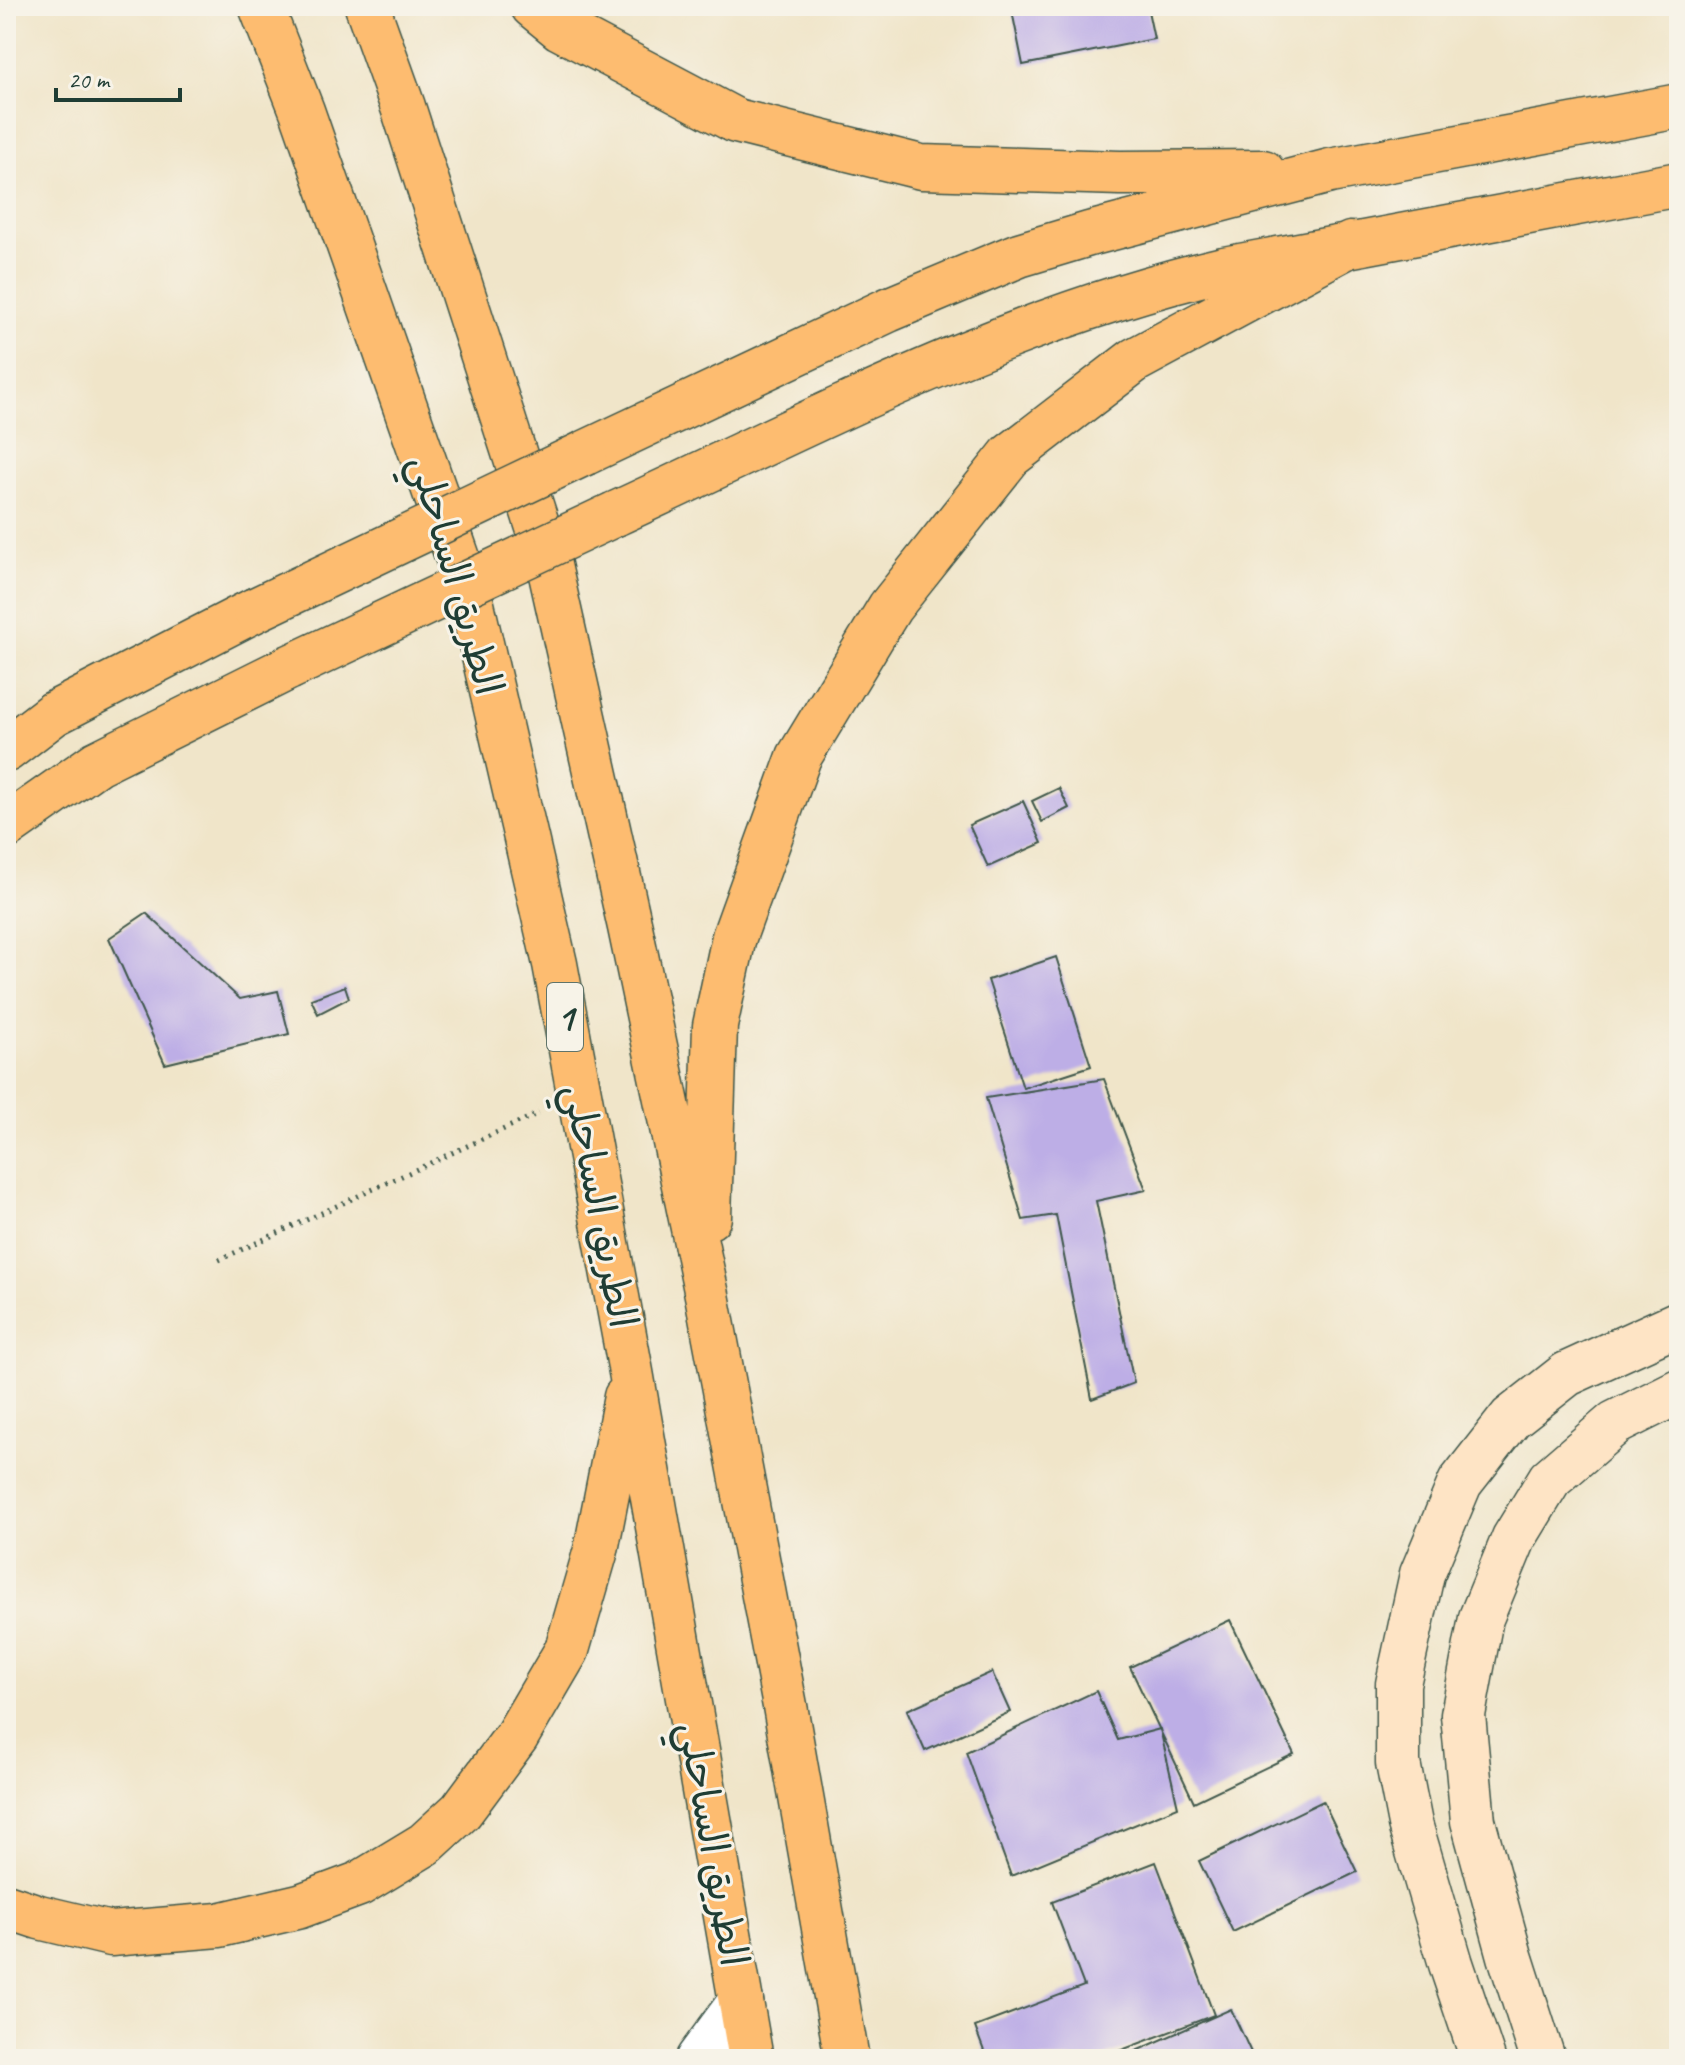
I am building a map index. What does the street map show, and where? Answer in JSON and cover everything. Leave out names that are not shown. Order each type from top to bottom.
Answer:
[{"type":"highway","name":"الطريق الساحلي","points":[[261,6],[302,111],[468,587],[555,964],[580,1094],[751,2059]]},
{"type":"highway","points":[[367,6],[403,107],[546,552],[630,927],[707,1295],[785,1706],[847,2059]]},
{"type":"highway","points":[[533,6],[560,28],[736,121],[921,167],[1120,173],[1330,171]]},
{"type":"highway","points":[[6,750],[53,714],[255,610],[888,310],[1019,255],[1330,171],[1679,106]]},
{"type":"highway","points":[[6,827],[97,763],[288,668],[923,371],[1044,322],[1159,284],[1351,244],[1679,184]]},
{"type":"highway","points":[[707,1295],[715,1026],[734,937],[799,757],[882,621],[1010,456],[1135,360],[1351,244]]},
{"type":"highway","points":[[6,1906],[111,1934],[219,1925],[300,1906],[359,1884],[425,1844],[461,1811],[516,1737],[567,1650],[596,1550],[631,1372]]},
{"type":"main road","points":[[1483,2059],[1410,1824],[1398,1763],[1398,1684],[1422,1574],[1460,1483],[1511,1418],[1567,1374],[1679,1323]]},
{"type":"main road","points":[[1543,2059],[1510,1956],[1473,1821],[1463,1715],[1481,1618],[1514,1538],[1550,1479],[1615,1423],[1679,1391]]},
{"type":"street","points":[[698,2059],[741,2001]]},
{"type":"path","points":[[219,1260],[580,1094]]},
{"type":"building","points":[[1011,6],[1147,6],[1154,39],[1023,65]]},
{"type":"building","points":[[1059,788],[1069,808],[1042,822],[1032,801]]},
{"type":"building","points":[[1023,801],[1042,843],[988,867],[969,825]]},
{"type":"building","points":[[146,913],[240,999],[278,991],[289,1034],[165,1064],[109,938]]},
{"type":"building","points":[[1056,957],[1091,1066],[1023,1088],[988,980]]},
{"type":"building","points":[[345,986],[349,998],[318,1014],[311,999]]},
{"type":"building","points":[[1104,1079],[1146,1190],[1096,1201],[1134,1383],[1092,1399],[1056,1215],[1023,1220],[986,1098]]},
{"type":"building","points":[[1230,1620],[1294,1754],[1194,1802],[1130,1667]]},
{"type":"building","points":[[992,1672],[1010,1712],[925,1751],[907,1710]]},
{"type":"building","points":[[1096,1691],[1118,1740],[1160,1729],[1178,1807],[1011,1876],[966,1752]]},
{"type":"building","points":[[1323,1801],[1357,1872],[1233,1932],[1199,1861]]},
{"type":"building","points":[[1156,1862],[1214,2015],[1098,2059],[987,2059],[975,2027],[1084,1986],[1052,1902]]},
{"type":"building","points":[[1231,2009],[1254,2059],[1118,2059]]}]
